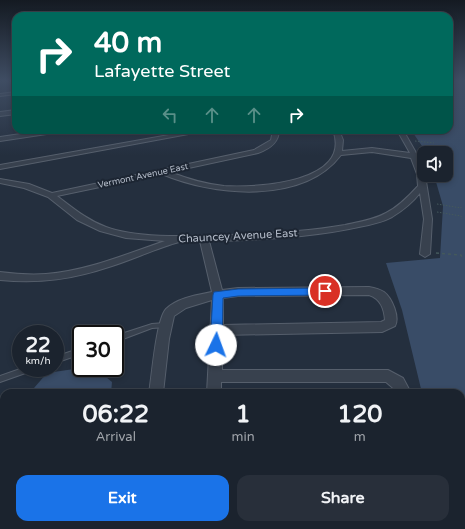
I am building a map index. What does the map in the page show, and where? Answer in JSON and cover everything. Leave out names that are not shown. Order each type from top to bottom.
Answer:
[{"type":"street","points":[[0,114],[12,112]]},
{"type":"street","points":[[0,139],[33,134]]},
{"type":"street","points":[[0,167],[184,134]]},
{"type":"street","name":"Vermont Avenue East","points":[[51,195],[256,152],[271,143],[276,134]]},
{"type":"street","points":[[164,172],[181,180],[211,186],[233,188],[265,187],[296,182],[314,175],[327,167],[339,153],[340,140],[338,134]]},
{"type":"street","points":[[402,134],[414,156],[421,174],[428,219],[425,254]]},
{"type":"street","points":[[339,153],[372,150],[414,156]]},
{"type":"street","points":[[0,181],[26,186],[51,195]]},
{"type":"street","name":"Chauncey Avenue East","points":[[51,195],[80,218],[104,229],[126,235],[180,240],[310,233],[367,223],[389,215],[398,209],[422,186]]},
{"type":"street","points":[[204,238],[218,295],[214,389]]},
{"type":"street","points":[[0,276],[41,279],[77,274],[97,269],[134,254],[180,240]]},
{"type":"street","points":[[157,389],[168,316],[176,308],[218,295],[238,292],[369,291],[383,296],[391,323],[382,327],[217,330]]},
{"type":"street","points":[[214,376],[388,376],[398,383],[402,389]]},
{"type":"lane","points":[[124,336],[152,326],[166,325]]},
{"type":"lane","points":[[0,379],[12,375]]},
{"type":"path","points":[[414,141],[434,143]]},
{"type":"path","points":[[436,204],[462,208],[461,205]]},
{"type":"path","points":[[437,212],[461,216],[462,219]]},
{"type":"path","points":[[436,253],[461,255],[463,259]]},
{"type":"water","points":[[453,106],[465,106],[465,389],[421,389],[402,310],[386,263],[440,258],[443,206],[436,182],[453,182],[453,146],[422,146],[414,134],[453,134]]},
{"type":"water","points":[[72,369],[72,377],[106,377],[112,382],[111,389],[34,388],[44,377],[64,377],[64,370]]},
{"type":"route","points":[[216,345],[218,295],[238,292],[325,291]]}]
